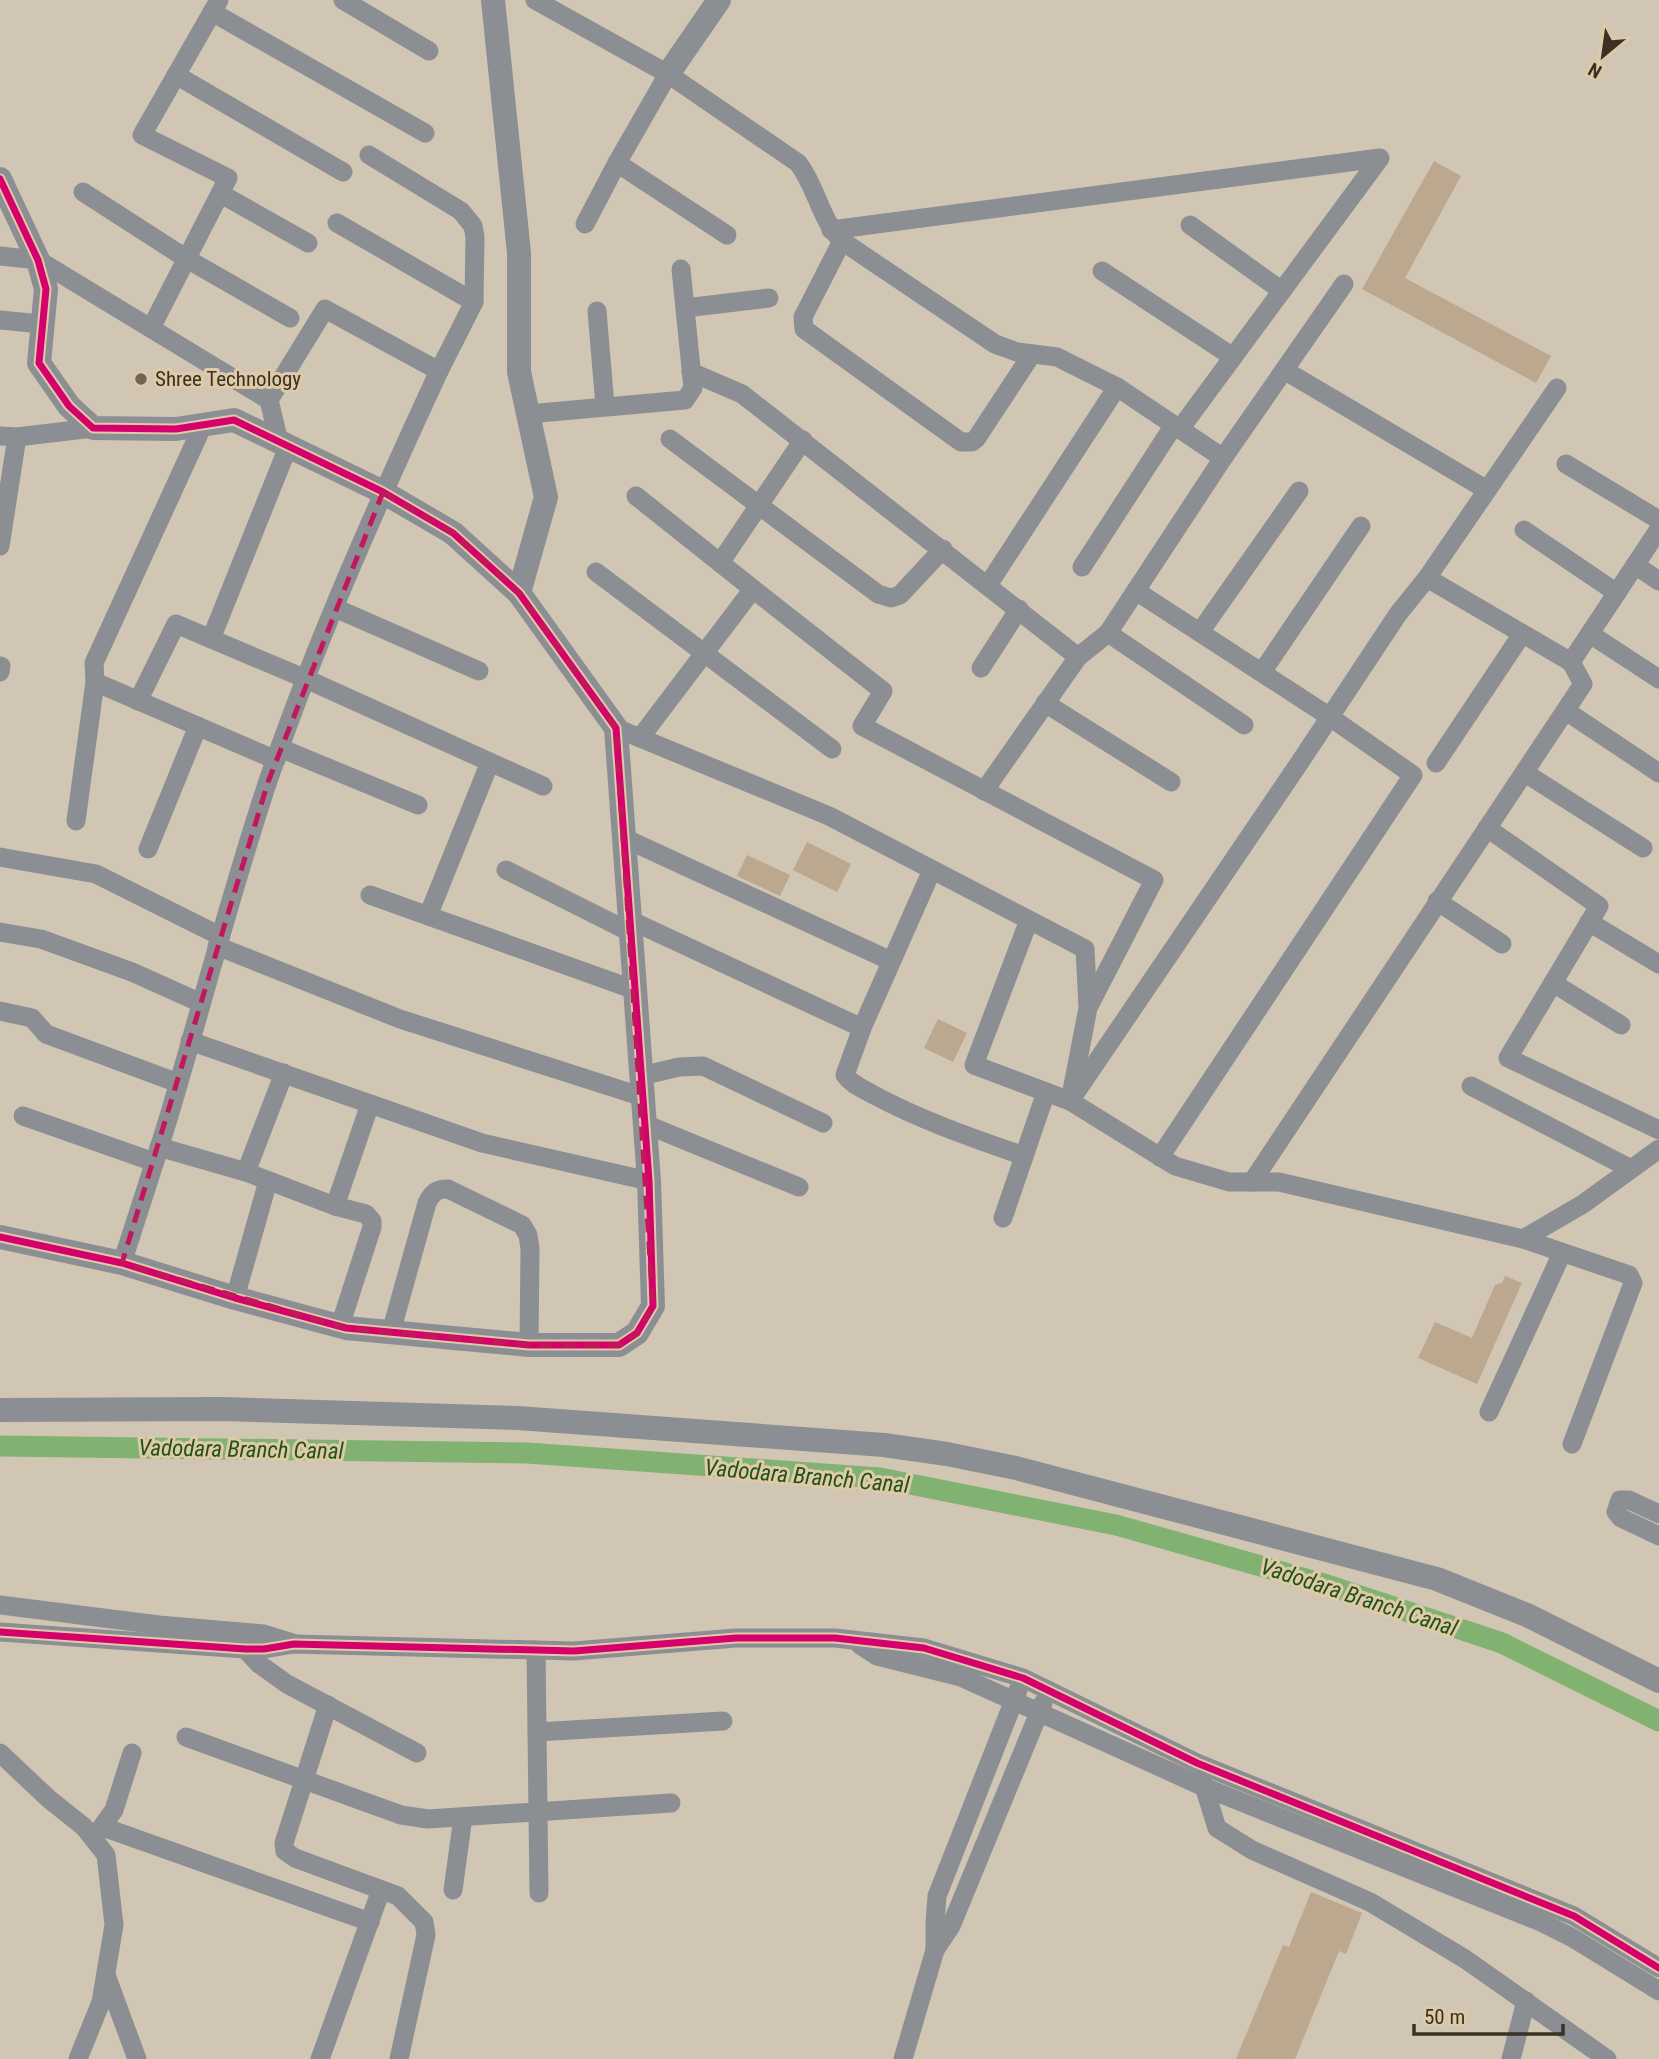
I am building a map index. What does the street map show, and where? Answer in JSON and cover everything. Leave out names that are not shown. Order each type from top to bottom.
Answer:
[{"type":"street","points":[[343,0],[429,51]]},
{"type":"street","points":[[493,0],[519,253],[519,372],[546,497],[519,593]]},
{"type":"street","points":[[535,0],[668,74],[798,163],[809,177],[836,236],[995,344],[1017,352],[1057,357],[1117,387],[1223,458]]},
{"type":"street","points":[[585,224],[668,74],[719,0]]},
{"type":"street","points":[[151,328],[228,178],[142,135],[215,6],[425,133]]},
{"type":"street","points":[[176,75],[343,172]]},
{"type":"street","points":[[122,1262],[278,754],[383,492],[474,302],[475,237],[469,219],[461,211],[369,155]]},
{"type":"street","points":[[836,236],[1380,158],[1233,357],[1177,427],[1082,567]]},
{"type":"street","points":[[617,163],[727,235]]},
{"type":"street","points":[[0,179],[38,260],[46,289],[39,363],[69,406],[93,428]]},
{"type":"street","points":[[83,192],[187,259],[290,318]]},
{"type":"street","points":[[221,194],[308,243]]},
{"type":"street","points":[[337,223],[474,302]]},
{"type":"street","points":[[1190,225],[1282,291]]},
{"type":"street","points":[[836,236],[803,317],[804,329],[961,442],[972,442],[976,439],[1032,354]]},
{"type":"street","points":[[0,256],[38,260],[269,400],[284,445],[211,639]]},
{"type":"street","points":[[528,414],[685,400],[693,388],[681,269]]},
{"type":"street","points":[[1102,271],[1233,357]]},
{"type":"street","points":[[984,791],[1078,657],[1108,633],[1223,458],[1344,284]]},
{"type":"street","points":[[685,309],[769,298]]},
{"type":"street","points":[[269,400],[325,309],[439,371]]},
{"type":"street","points":[[597,311],[605,406]]},
{"type":"street","points":[[0,320],[41,324]]},
{"type":"street","points":[[1284,370],[1487,490]]},
{"type":"street","points":[[691,372],[742,394],[1078,657]]},
{"type":"street","points":[[988,585],[1117,387]]},
{"type":"street","points":[[1070,1101],[1398,614],[1427,578],[1556,388]]},
{"type":"street","points":[[0,546],[9,437],[93,428],[176,429],[234,420],[383,492],[453,533],[519,593],[616,728],[649,1181],[653,1306],[637,1333],[619,1345],[529,1345],[391,1332],[340,1326],[235,1298],[122,1262],[0,1237]]},
{"type":"street","points":[[76,821],[95,682],[94,663],[203,425]]},
{"type":"street","points":[[670,439],[878,594],[891,598],[900,595],[943,549]]},
{"type":"street","points":[[720,563],[803,440]]},
{"type":"street","points":[[1566,464],[1659,520]]},
{"type":"street","points":[[1200,632],[1299,491]]},
{"type":"street","points":[[636,496],[883,691],[862,726],[1154,880],[1088,1008]]},
{"type":"street","points":[[1262,672],[1361,526]]},
{"type":"street","points":[[1571,662],[1659,529]]},
{"type":"street","points":[[1524,530],[1617,593]]},
{"type":"street","points":[[1635,565],[1659,581]]},
{"type":"street","points":[[596,572],[832,749]]},
{"type":"street","points":[[1252,1182],[1583,684],[1571,662],[1427,578]]},
{"type":"street","points":[[640,738],[753,589]]},
{"type":"street","points":[[1136,591],[1330,717],[1413,775],[1160,1157]]},
{"type":"street","points":[[335,608],[479,671]]},
{"type":"street","points":[[981,668],[1019,609]]},
{"type":"street","points":[[138,701],[176,624],[306,679],[543,786]]},
{"type":"street","points":[[1108,633],[1244,725]]},
{"type":"street","points":[[1436,763],[1522,634]]},
{"type":"street","points":[[1590,634],[1659,679]]},
{"type":"street","points":[[95,682],[198,726],[418,805]]},
{"type":"street","points":[[1045,702],[1171,782]]},
{"type":"street","points":[[1566,710],[1659,773]]},
{"type":"street","points":[[148,849],[198,726]]},
{"type":"street","points":[[616,728],[829,816],[1085,949],[1088,1008],[1070,1101]]},
{"type":"street","points":[[428,916],[490,762]]},
{"type":"street","points":[[1525,773],[1643,848]]},
{"type":"street","points":[[1487,828],[1599,906],[1508,1058],[1659,1130]]},
{"type":"street","points":[[624,838],[891,961]]},
{"type":"street","points":[[0,857],[96,874],[219,941],[400,1020],[642,1087],[679,1067],[703,1066],[823,1122]]},
{"type":"street","points":[[506,870],[862,1028]]},
{"type":"street","points":[[932,870],[862,1028],[845,1075],[849,1081],[885,1101],[945,1129],[1024,1156]]},
{"type":"street","points":[[370,895],[635,990]]},
{"type":"street","points":[[1437,901],[1502,944]]},
{"type":"street","points":[[1029,920],[974,1065],[1070,1101],[1175,1166],[1229,1182],[1279,1182],[1523,1240],[1629,1275],[1633,1283],[1572,1444]]},
{"type":"street","points":[[1589,922],[1659,964]]},
{"type":"street","points":[[0,932],[41,939],[132,972],[201,1003]]},
{"type":"street","points":[[1553,983],[1620,1025]]},
{"type":"street","points":[[0,1011],[32,1018],[47,1034],[178,1083]]},
{"type":"street","points":[[190,1041],[482,1143],[649,1181]]},
{"type":"street","points":[[246,1172],[284,1073]]},
{"type":"street","points":[[1471,1086],[1631,1170]]},
{"type":"street","points":[[1003,1218],[1046,1092]]},
{"type":"street","points":[[335,1206],[370,1104]]},
{"type":"street","points":[[23,1116],[157,1155],[246,1172],[335,1206],[366,1214],[372,1221],[372,1227],[340,1326]]},
{"type":"street","points":[[645,1124],[799,1187]]},
{"type":"street","points":[[1523,1240],[1583,1204],[1659,1149]]},
{"type":"street","points":[[235,1298],[268,1181]]},
{"type":"street","points":[[391,1332],[427,1203],[431,1194],[438,1189],[448,1189],[522,1225],[530,1249],[529,1345]]},
{"type":"street","points":[[1489,1412],[1562,1253]]},
{"type":"street","points":[[0,1410],[223,1409],[518,1418],[884,1445],[947,1454],[1030,1472],[1437,1579],[1538,1620],[1659,1681]]},
{"type":"street","points":[[1659,1514],[1629,1500],[1620,1500],[1616,1512],[1621,1518],[1659,1536]]},
{"type":"street","points":[[0,1605],[159,1625],[264,1634],[294,1643]]},
{"type":"street","points":[[0,1632],[244,1649],[264,1649],[294,1643],[574,1651],[736,1638],[853,1640],[924,1648],[1024,1678],[1196,1763],[1574,1916],[1659,1968]]},
{"type":"street","points":[[853,1640],[877,1656],[961,1677],[1204,1787],[1541,1923],[1570,1937],[1659,1990]]},
{"type":"street","points":[[244,1649],[280,1679],[417,1754]]},
{"type":"street","points":[[536,1650],[539,1893]]},
{"type":"street","points":[[936,1950],[937,1896],[1013,1699],[1024,1678]]},
{"type":"street","points":[[903,2059],[936,1950],[951,1926],[1049,1690]]},
{"type":"street","points":[[328,1705],[284,1843],[285,1851],[295,1858],[402,1899],[426,1927],[400,2059]]},
{"type":"street","points":[[537,1732],[723,1721]]},
{"type":"street","points":[[186,1737],[401,1815],[428,1819],[671,1803]]},
{"type":"street","points":[[0,1753],[49,1799],[84,1827],[370,1922]]},
{"type":"street","points":[[98,1833],[119,1798],[132,1753]]},
{"type":"street","points":[[1196,1763],[1217,1828],[1252,1850],[1370,1902],[1465,1959],[1607,2059]]},
{"type":"street","points":[[453,1890],[463,1817]]},
{"type":"street","points":[[78,2059],[101,2002],[114,1925],[106,1855],[98,1833]]},
{"type":"street","points":[[320,2059],[381,1890]]},
{"type":"street","points":[[106,1974],[137,2059]]},
{"type":"street","points":[[1511,2059],[1526,2001]]},
{"type":"highlighted area","points":[[383,492],[453,533],[519,593],[616,728],[653,1306],[637,1333],[619,1345],[529,1345],[346,1328],[122,1263],[268,782]]},
{"type":"building","points":[[1434,161],[1461,176],[1405,278],[1551,356],[1536,383],[1362,289]]},
{"type":"building","points":[[807,842],[851,864],[837,892],[793,870]]},
{"type":"building","points":[[747,855],[790,875],[780,896],[737,876]]},
{"type":"building","points":[[938,1019],[967,1033],[953,1062],[924,1048]]},
{"type":"building","points":[[1505,1276],[1522,1283],[1477,1384],[1418,1358],[1435,1322],[1472,1338],[1495,1285],[1502,1283]]},
{"type":"building","points":[[1311,1892],[1362,1913],[1346,1954],[1339,1951],[1295,2059],[1236,2059],[1283,1945],[1289,1947]]},
{"type":"waterway","name":"Vadodara Branch Canal","points":[[0,1446],[527,1453],[880,1478],[1116,1525],[1324,1584],[1502,1643],[1659,1721]]},
{"type":"cycle path","points":[[0,179],[38,260],[46,289],[39,363],[69,406],[93,428],[176,429],[234,420],[383,492],[453,533],[519,593],[616,728],[649,1181],[653,1306],[637,1333],[619,1345],[529,1345],[346,1328],[235,1298],[122,1263],[0,1237]]},
{"type":"cycle path","points":[[0,1632],[245,1649],[294,1644],[574,1651],[736,1638],[835,1638],[924,1648],[1023,1678],[1197,1763],[1574,1916],[1659,1968]]},
{"type":"place","name":"Shree Technology","points":[[141,379]]}]
